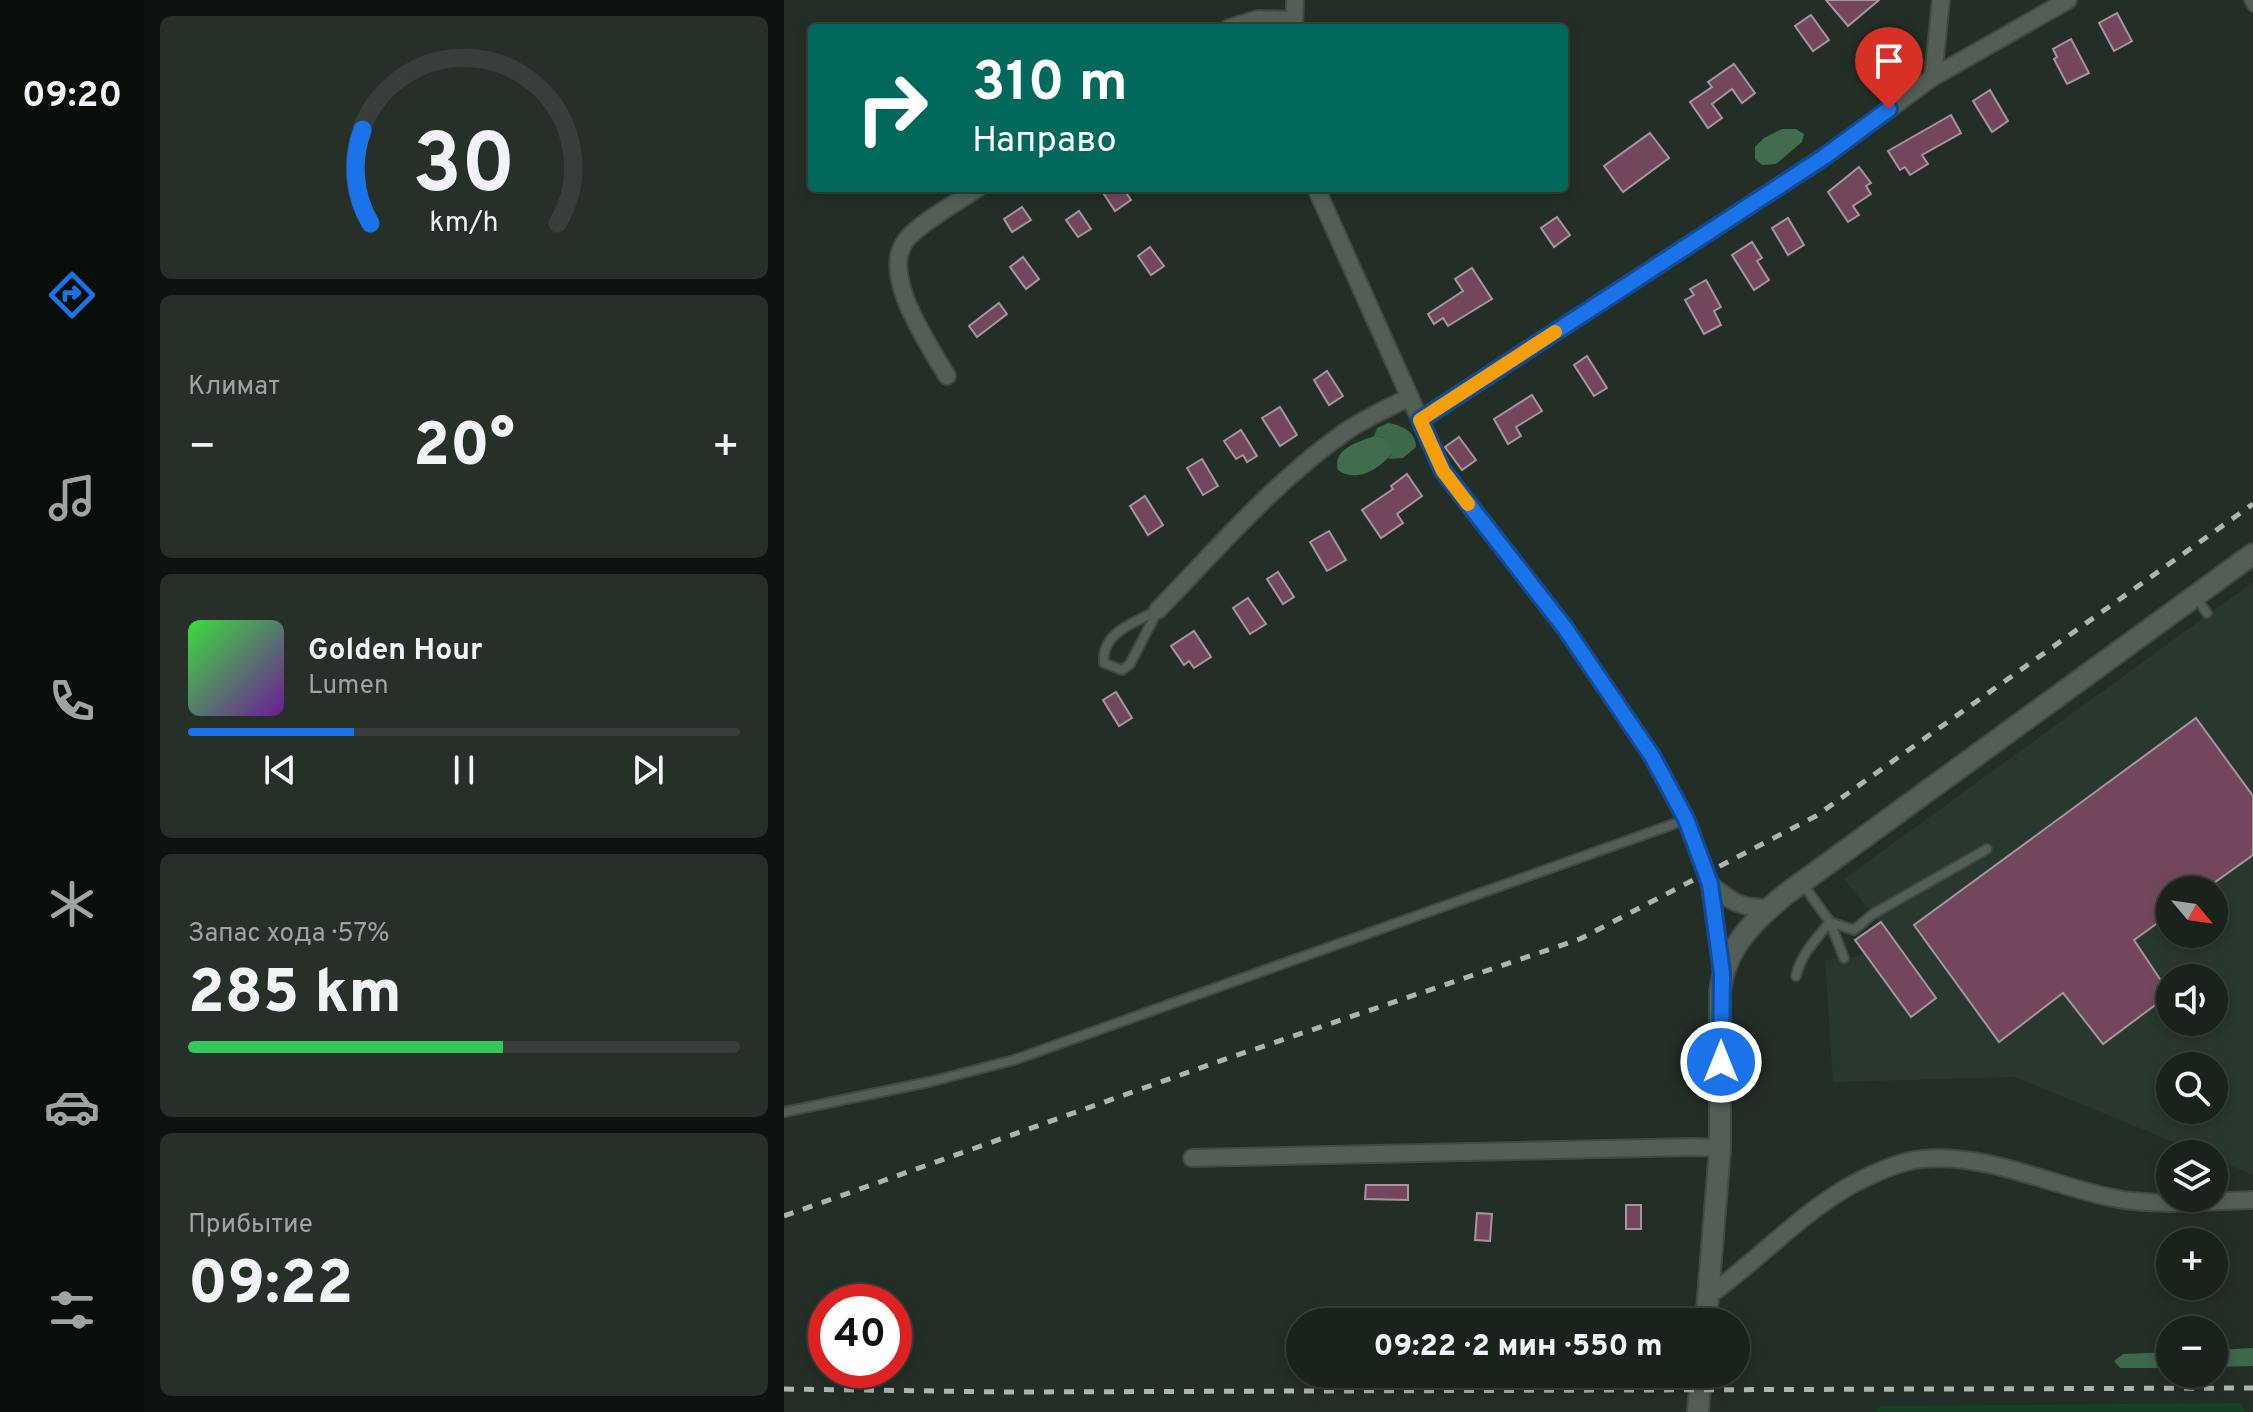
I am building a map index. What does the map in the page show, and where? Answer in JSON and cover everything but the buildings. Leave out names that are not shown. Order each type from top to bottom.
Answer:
[{"type":"street","points":[[1242,24],[1258,19],[1294,24],[1295,0]]},
{"type":"street","points":[[1933,77],[1941,0]]},
{"type":"street","points":[[1420,420],[1824,157],[1933,77],[2068,0]]},
{"type":"street","points":[[947,376],[917,324],[901,286],[898,261],[907,238],[972,192]]},
{"type":"street","points":[[1318,192],[1443,471],[1565,628],[1652,756],[1686,819],[1710,884],[1722,973],[1720,1148],[1707,1308]]},
{"type":"street","points":[[1158,610],[1258,504],[1319,451],[1348,430],[1410,397]]},
{"type":"street","points":[[1722,973],[1737,942],[1770,908],[2253,554]]},
{"type":"street","points":[[1710,884],[1731,902],[1745,908],[1770,908]]},
{"type":"street","points":[[1192,1158],[1720,1148]]},
{"type":"street","points":[[1708,1296],[1803,1217],[1841,1192],[1886,1169],[1919,1159],[1983,1163],[2137,1202],[2253,1200]]},
{"type":"street","points":[[1698,1412],[1700,1388]]},
{"type":"lane","points":[[2249,0],[2253,7]]},
{"type":"lane","points":[[2195,595],[2207,613]]},
{"type":"lane","points":[[1158,610],[1130,664],[1122,670],[1104,663],[1103,650],[1109,639],[1158,610]]},
{"type":"lane","points":[[784,1112],[929,1082],[1014,1060],[1686,819]]},
{"type":"lane","points":[[1830,922],[1854,930],[1873,914],[1987,849]]},
{"type":"lane","points":[[1802,883],[1830,922],[1844,958]]},
{"type":"lane","points":[[1796,976],[1806,951],[1830,922]]},
{"type":"shaded area","points":[[1782,129],[1796,129],[1804,134],[1802,142],[1776,164],[1762,165],[1755,159],[1755,147],[1764,138]]},
{"type":"shaded area","points":[[1388,423],[1403,428],[1414,437],[1416,447],[1403,458],[1388,459],[1393,452],[1385,438],[1374,436],[1377,428]]},
{"type":"shaded area","points":[[1374,436],[1385,438],[1392,444],[1393,452],[1388,458],[1361,475],[1345,474],[1338,470],[1337,463],[1343,452]]},
{"type":"shaded area","points":[[2253,582],[2253,1175],[2228,1165],[2228,1140],[2169,1140],[2015,1077],[1833,1082],[1825,960],[1856,957],[1863,952],[1854,940],[1879,922],[1844,879]]},
{"type":"shaded area","points":[[2253,1348],[2253,1366],[2228,1367],[2228,1349]]},
{"type":"shaded area","points":[[2156,1353],[2156,1368],[2120,1368],[2114,1361],[2123,1354]]},
{"type":"shaded area","points":[[2241,1403],[2245,1412],[1876,1412],[1880,1406]]},
{"type":"railway","points":[[784,1216],[1217,1062],[1580,939],[1816,816],[2253,504]]},
{"type":"railway","points":[[784,1389],[1009,1392],[2253,1388]]},
{"type":"slow traffic","points":[[1468,504],[1443,471],[1420,420],[1555,332]]},
{"type":"route","points":[[1721,1062],[1722,973],[1710,884],[1686,819],[1652,756],[1565,628],[1443,471],[1420,420],[1824,157],[1889,109]]}]
